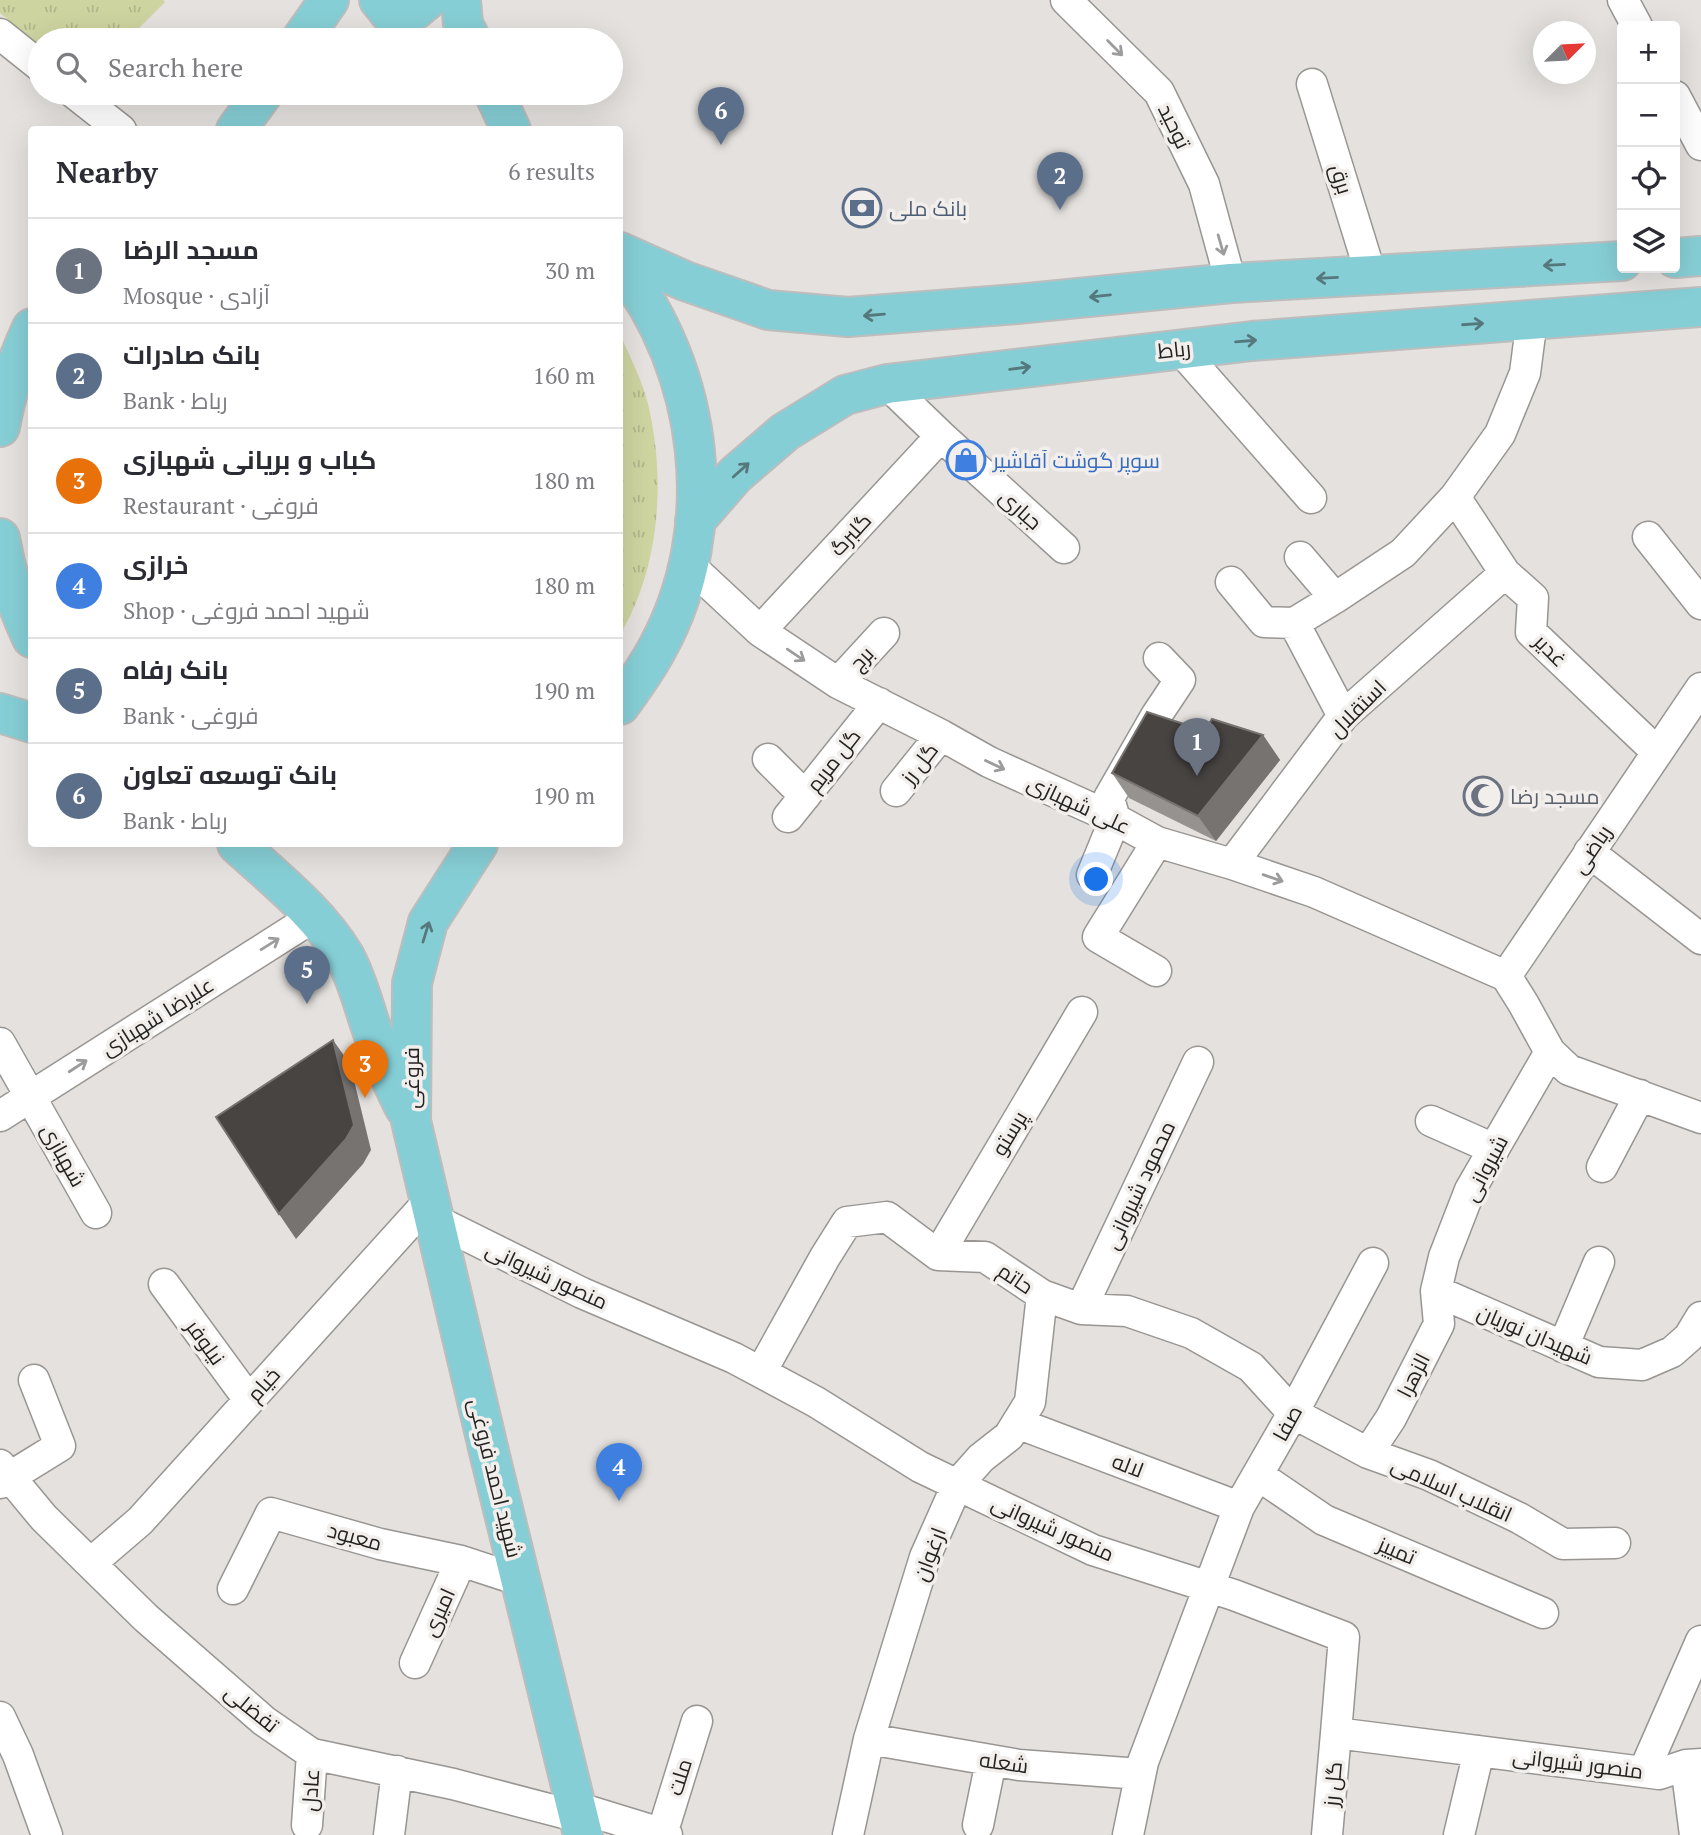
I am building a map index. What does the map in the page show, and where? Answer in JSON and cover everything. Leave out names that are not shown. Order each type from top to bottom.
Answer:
[{"type":"main road","points":[[309,28],[329,0]]},
{"type":"main road","points":[[379,0],[391,15],[411,13],[427,0]]},
{"type":"main road","points":[[461,0],[465,28]]},
{"type":"main road","points":[[239,126],[255,105]]},
{"type":"main road","points":[[500,105],[509,126]]},
{"type":"main road","points":[[623,253],[685,281],[768,310],[848,317],[1231,283],[1617,261]]},
{"type":"main road","points":[[1680,258],[1701,256]]},
{"type":"main road","points":[[623,270],[652,313],[670,351],[684,392],[693,435],[697,478],[695,521],[688,564],[676,606],[659,645],[623,701]]},
{"type":"main road","name":"رباط","points":[[695,521],[734,475],[785,432],[845,395],[887,384],[1252,341],[1701,307]]},
{"type":"main road","points":[[1,410],[28,337]]},
{"type":"main road","points":[[0,538],[18,610],[28,630]]},
{"type":"main road","points":[[0,713],[28,722]]},
{"type":"main road","name":"فروغی","points":[[240,847],[315,916],[345,957],[361,993],[373,1033],[411,1121]]},
{"type":"main road","name":"فروغی","points":[[411,1121],[412,983],[428,922],[476,847]]},
{"type":"main road","points":[[361,993],[369,985],[392,981],[403,985],[412,994]]},
{"type":"main road","name":"شهید احمد فروغی","points":[[411,1121],[580,1820]]},
{"type":"street","name":"توحید","points":[[1066,0],[1159,92],[1204,184],[1231,283]]},
{"type":"street","points":[[1623,0],[1634,21]]},
{"type":"street","points":[[0,34],[28,56]]},
{"type":"street","name":"برق","points":[[1312,84],[1371,275]]},
{"type":"street","points":[[89,105],[116,126]]},
{"type":"street","points":[[1680,105],[1701,145]]},
{"type":"street","points":[[1231,582],[1264,622],[1294,622],[1403,553],[1455,497],[1500,434],[1525,373],[1532,320]]},
{"type":"street","points":[[1179,348],[1311,498]]},
{"type":"street","name":"جباری","points":[[887,384],[1064,548]]},
{"type":"street","name":"گلبرگ","points":[[760,631],[941,436]]},
{"type":"street","name":"غدیر","points":[[1455,497],[1505,573],[1534,598],[1531,632],[1657,752]]},
{"type":"street","points":[[1648,537],[1701,604]]},
{"type":"street","points":[[1300,557],[1335,597]]},
{"type":"street","name":"علی شهبازی","points":[[688,564],[760,631],[838,683],[989,762],[1115,819],[1157,842],[1314,892],[1506,976]]},
{"type":"street","name":"استقلال","points":[[1232,864],[1343,716],[1505,573]]},
{"type":"street","points":[[1294,622],[1343,716]]},
{"type":"street","name":"برج","points":[[838,683],[884,633]]},
{"type":"street","points":[[1092,875],[1115,819],[1109,797],[1168,720],[1180,680],[1159,658]]},
{"type":"street","name":"ریاضی","points":[[1506,976],[1657,752],[1698,697]]},
{"type":"street","name":"گل مریم","points":[[768,759],[796,806],[879,703]]},
{"type":"street","name":"گل رز","points":[[897,791],[941,735]]},
{"type":"street","points":[[1156,971],[1098,937],[1157,842]]},
{"type":"street","points":[[1589,852],[1701,939]]},
{"type":"street","name":"علیرضا شهبازی","points":[[0,1116],[315,916]]},
{"type":"street","points":[[1506,976],[1550,1052],[1569,1070],[1701,1118]]},
{"type":"street","name":"پرستو","points":[[938,1255],[1082,1012]]},
{"type":"street","name":"شهبازی","points":[[0,1043],[96,1213]]},
{"type":"street","name":"شیروانی","points":[[1436,1291],[1444,1257],[1470,1190],[1550,1052]]},
{"type":"street","name":"محمود شیروانی","points":[[1081,1309],[1198,1062]]},
{"type":"street","points":[[1602,1167],[1640,1095]]},
{"type":"street","points":[[1431,1121],[1494,1149]]},
{"type":"street","name":"منصور شیروانی","points":[[432,1210],[582,1293],[734,1358],[816,1402],[920,1467],[1093,1550],[1234,1595],[1344,1637],[1336,1733],[1659,1774],[1694,1764]]},
{"type":"street","name":"خیام","points":[[91,1563],[140,1521],[249,1400],[432,1210]]},
{"type":"street","points":[[761,1372],[847,1222],[887,1217],[938,1255]]},
{"type":"street","name":"حاتم","points":[[938,1255],[985,1257],[1042,1295],[1081,1309],[1127,1311],[1191,1333],[1251,1367],[1293,1413]]},
{"type":"street","points":[[1563,1347],[1599,1262]]},
{"type":"street","name":"صفا","points":[[1209,1587],[1239,1507],[1373,1263]]},
{"type":"street","name":"نیلوفر","points":[[164,1284],[249,1400]]},
{"type":"street","name":"شهیدان نوریان","points":[[1436,1291],[1599,1362],[1642,1365],[1672,1352],[1689,1337],[1701,1317]]},
{"type":"street","name":"الزهرا","points":[[1368,1453],[1391,1418],[1439,1324],[1436,1291]]},
{"type":"street","name":"ارغوان","points":[[848,1835],[869,1739],[925,1557],[957,1485],[981,1458],[1009,1436],[1030,1402],[1042,1295]]},
{"type":"street","points":[[3,1475],[60,1446],[34,1380]]},
{"type":"street","name":"انقلاب اسلامی","points":[[1293,1413],[1368,1453],[1429,1475],[1519,1518],[1563,1544],[1615,1543]]},
{"type":"street","name":"لاله","points":[[1017,1423],[1239,1507]]},
{"type":"street","name":"تفضلی","points":[[3,1475],[146,1618],[264,1721],[312,1754],[453,1784],[580,1820]]},
{"type":"street","name":"تمییز","points":[[1258,1475],[1324,1520],[1543,1613]]},
{"type":"street","name":"معبود","points":[[233,1590],[271,1513],[380,1544],[461,1561],[522,1581]]},
{"type":"street","name":"امیری","points":[[415,1663],[461,1561]]},
{"type":"street","points":[[1128,1835],[1143,1762],[1209,1587]]},
{"type":"street","points":[[1644,1772],[1701,1641]]},
{"type":"street","points":[[0,1717],[18,1755],[47,1835]]},
{"type":"street","name":"ملت","points":[[580,1820],[664,1834],[697,1721]]},
{"type":"street","name":"گل رز","points":[[1327,1835],[1336,1733]]},
{"type":"street","name":"شعله","points":[[869,1739],[1018,1765],[1140,1774]]},
{"type":"street","points":[[1459,1835],[1479,1751]]},
{"type":"street","name":"عادل","points":[[307,1825],[312,1754]]},
{"type":"street","points":[[978,1825],[991,1761]]},
{"type":"street","points":[[1694,1764],[1696,1835]]},
{"type":"street","points":[[389,1835],[397,1772]]},
{"type":"green space","points":[[0,0],[165,2],[139,28],[28,28],[28,36],[0,13]]},
{"type":"green space","points":[[623,341],[648,404],[657,463],[656,522],[644,581],[623,629]]},
{"type":"building","points":[[1147,712],[1193,727],[1202,727],[1212,719],[1263,735],[1198,816],[1112,773]]},
{"type":"building","points":[[333,1040],[354,1125],[346,1139],[279,1214],[216,1117]]},
{"type":"place","name":"بانک توسعه تعاون","points":[[721,145]]},
{"type":"place","name":"بانک ملی","points":[[862,208]]},
{"type":"place","name":"بانک صادرات","points":[[1060,210]]},
{"type":"place","name":"سوپر گوشت آقاشیر","points":[[966,460]]},
{"type":"place","name":"مسجد الرضا","points":[[1197,776]]},
{"type":"place","name":"مسجد رضا","points":[[1483,796]]},
{"type":"place","name":"بانک رفاه","points":[[307,1004]]},
{"type":"place","name":"کباب و بریانی شهبازی","points":[[365,1098]]},
{"type":"place","name":"خرازی","points":[[619,1501]]}]
